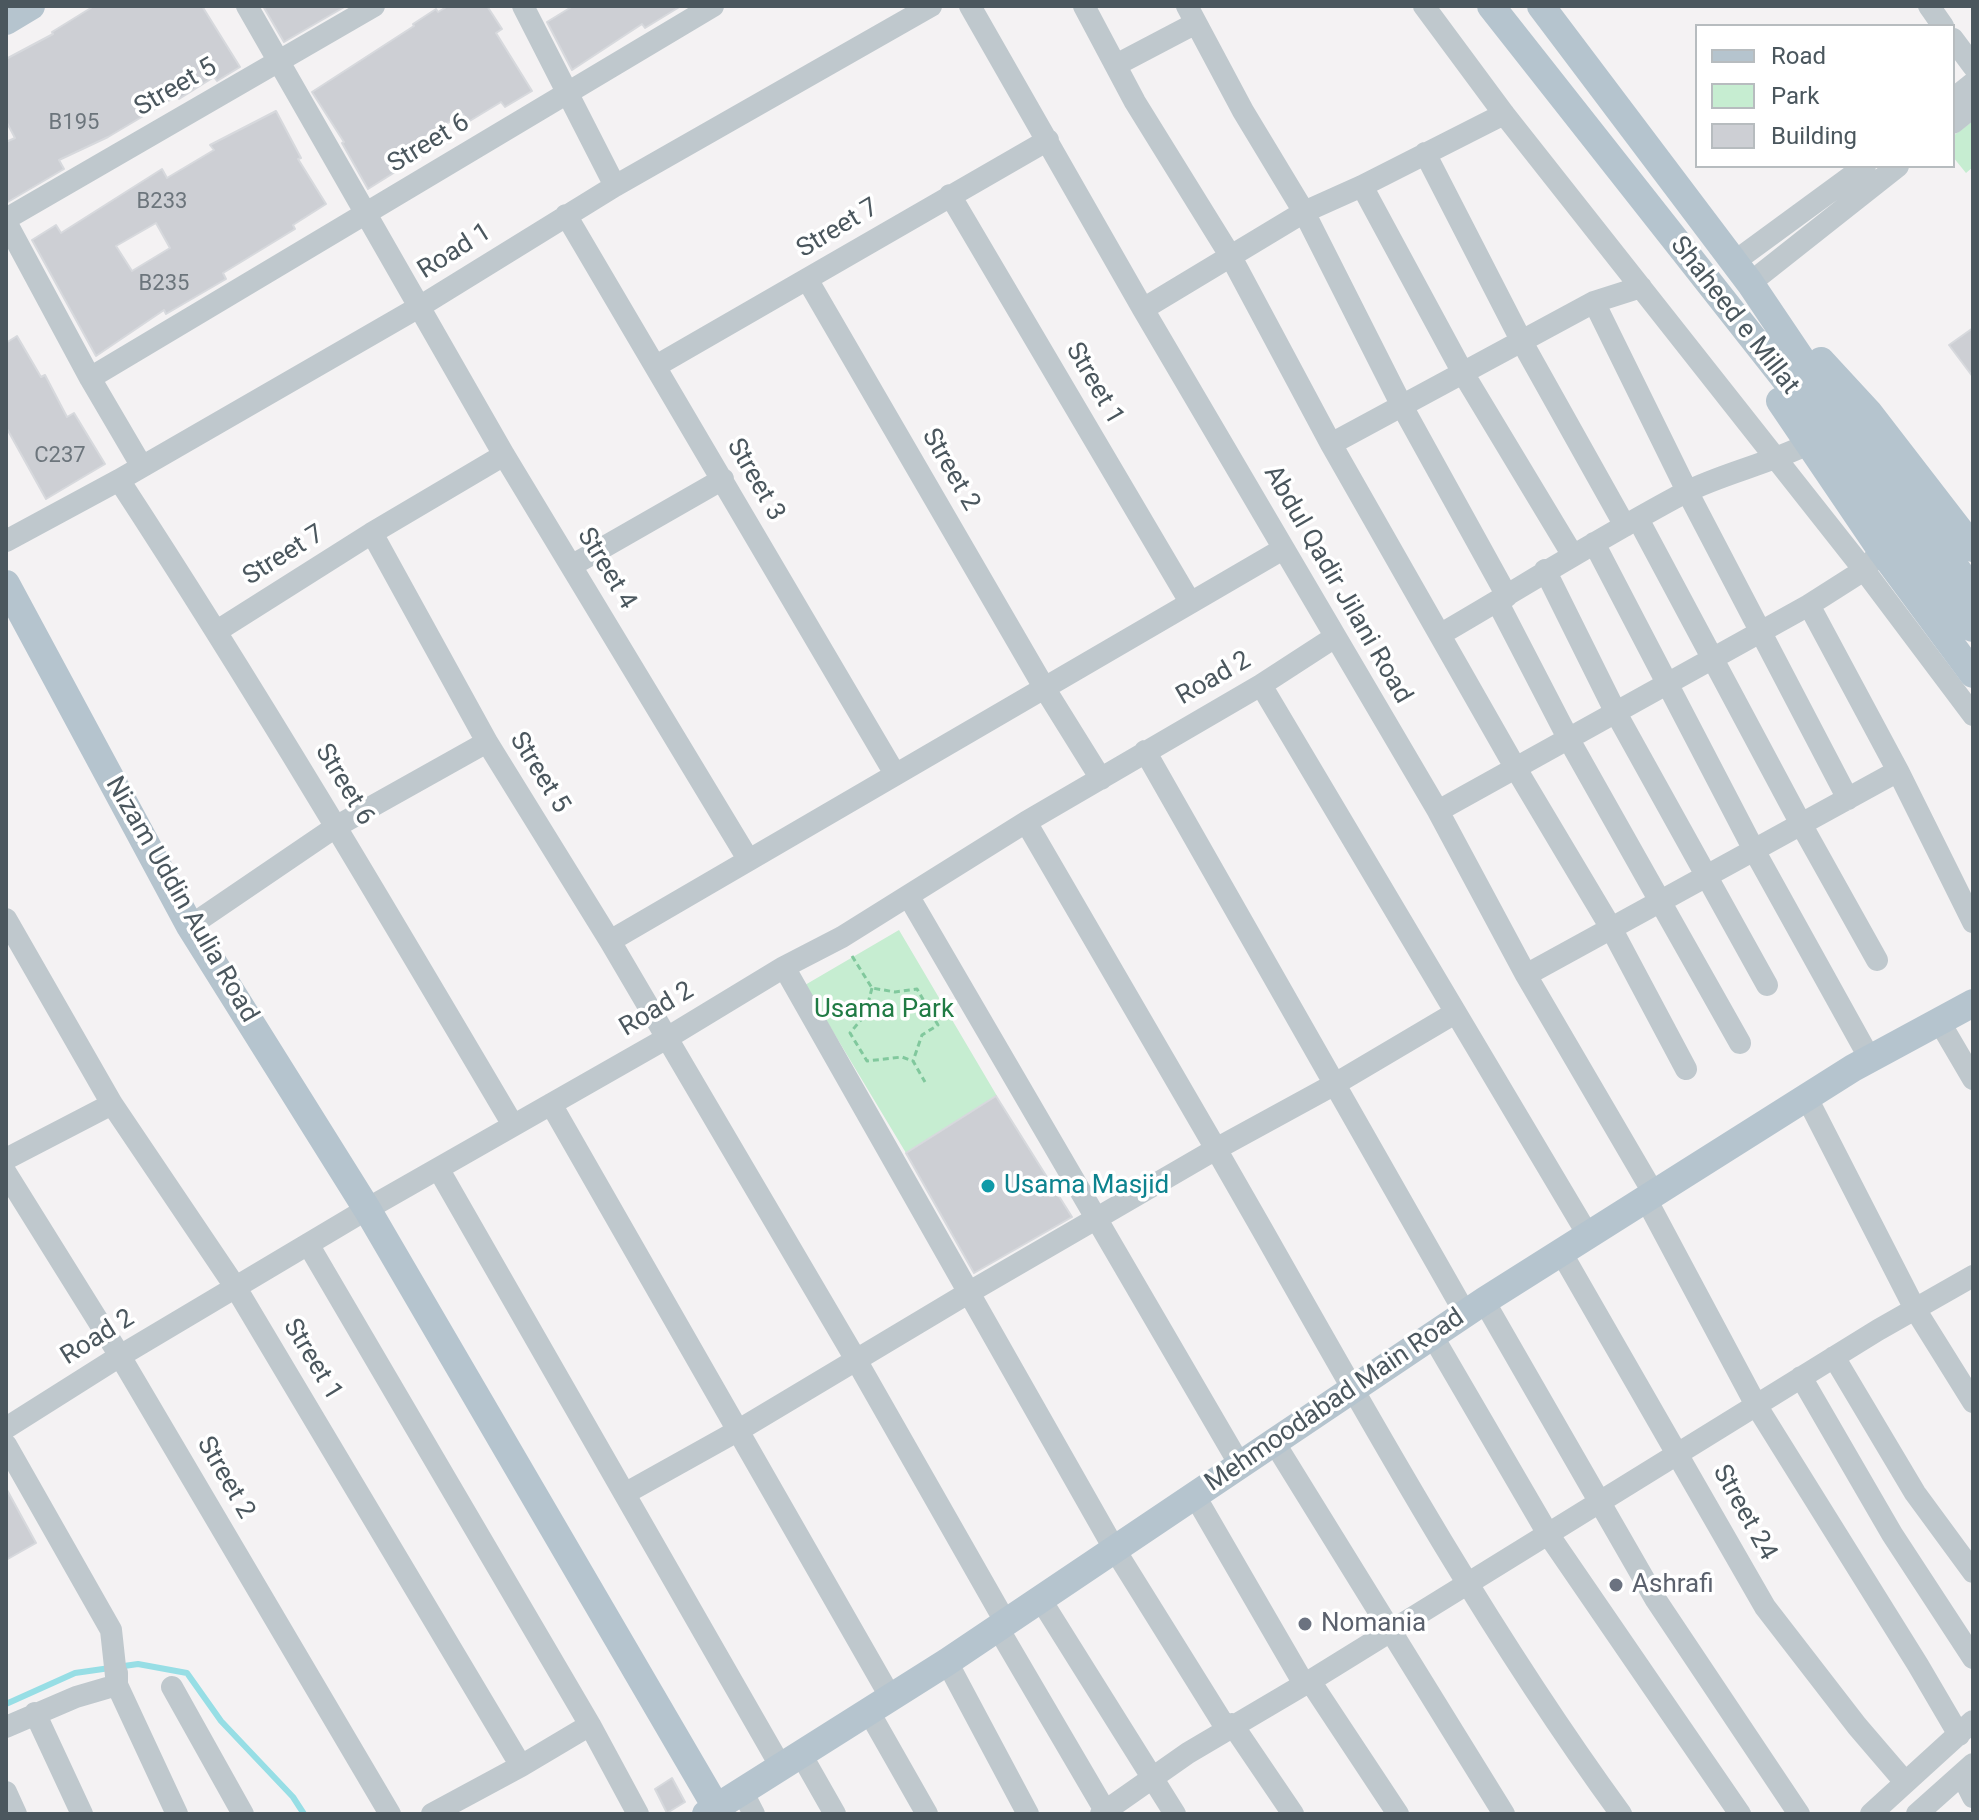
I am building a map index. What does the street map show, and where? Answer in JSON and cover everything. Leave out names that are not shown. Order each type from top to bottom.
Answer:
[{"type":"main road","points":[[6,21],[31,6]]},
{"type":"main road","name":"Shaheed e Millat","points":[[1491,6],[1769,362],[1805,385],[1973,591]]},
{"type":"main road","name":"Shaheed e Millat","points":[[1541,6],[1742,273],[1787,340],[1805,385],[1973,628]]},
{"type":"main road","points":[[1787,340],[1810,350],[1869,413],[1973,548]]},
{"type":"main road","points":[[1769,362],[1776,394],[1808,444],[1873,560],[1973,674]]},
{"type":"main road","name":"Nizam Uddin Aulia Road","points":[[6,584],[190,926],[367,1209],[711,1811]]},
{"type":"main road","name":"Mehmoodabad Main Road","points":[[711,1811],[748,1802],[791,1762],[1002,1626],[1474,1307],[1870,1059],[1973,1003]]},
{"type":"street","points":[[247,6],[419,307]]},
{"type":"street","name":"Street 5","points":[[6,220],[374,6]]},
{"type":"street","points":[[523,6],[615,186]]},
{"type":"street","name":"Street 6","points":[[90,378],[713,6]]},
{"type":"street","name":"Road 1","points":[[6,541],[119,480],[419,307],[615,186],[931,6]]},
{"type":"street","name":"Abdul Qadir Jilani Road","points":[[970,6],[1143,309],[1438,811],[1650,1196],[1756,1405],[1918,1665],[1966,1728]]},
{"type":"street","points":[[1084,6],[1135,102],[1231,257],[1331,444],[1515,767],[1611,928],[1686,1069]]},
{"type":"street","points":[[1424,6],[1504,114],[1778,459],[1873,560],[1973,715]]},
{"type":"street","points":[[1929,6],[1942,24]]},
{"type":"street","points":[[1116,65],[1191,15],[1243,111],[1304,212],[1502,598],[1568,738],[1740,1043]]},
{"type":"street","points":[[1955,42],[1973,66]]},
{"type":"street","points":[[1955,97],[1973,83]]},
{"type":"street","points":[[1955,121],[1973,107]]},
{"type":"street","points":[[1143,309],[1304,212],[1504,114]]},
{"type":"street","name":"Street 7","points":[[656,366],[1048,140]]},
{"type":"street","points":[[1425,153],[1522,342],[1711,659],[1877,960]]},
{"type":"street","points":[[1742,273],[1794,248],[1863,168]]},
{"type":"street","points":[[1742,273],[1779,230],[1835,203],[1895,168]]},
{"type":"street","points":[[1362,186],[1463,373],[1572,554]]},
{"type":"street","name":"Street 1","points":[[950,195],[1190,602]]},
{"type":"street","name":"Street 3","points":[[566,215],[895,774]]},
{"type":"street","points":[[6,220],[90,378],[141,465]]},
{"type":"street","points":[[1779,230],[1794,248]]},
{"type":"street","name":"Street 2","points":[[807,279],[1045,689],[1101,779]]},
{"type":"street","points":[[1331,444],[1594,302],[1641,287]]},
{"type":"street","points":[[1594,302],[1687,491],[1848,799]]},
{"type":"street","name":"Street 4","points":[[419,307],[504,455],[748,859]]},
{"type":"street","points":[[1441,634],[1572,554],[1687,491],[1778,459],[1808,444]]},
{"type":"street","name":"Street 7","points":[[217,631],[372,533],[504,455]]},
{"type":"street","points":[[571,566],[723,479]]},
{"type":"street","name":"Street 6","points":[[119,480],[217,631],[337,826],[513,1125]]},
{"type":"street","name":"Street 5","points":[[372,533],[487,742],[610,941],[855,1358],[1104,1813]]},
{"type":"street","points":[[1594,543],[1754,850],[1870,1059]]},
{"type":"street","points":[[610,941],[1283,549]]},
{"type":"street","points":[[1438,811],[1809,605],[1873,560]]},
{"type":"street","points":[[1545,570],[1616,713],[1767,985]]},
{"type":"street","points":[[1809,605],[1898,771],[1973,922]]},
{"type":"street","name":"Road 2","points":[[6,1428],[120,1356],[367,1209],[667,1038],[784,967],[842,937],[1026,822],[1261,685],[1335,637]]},
{"type":"street","points":[[1261,685],[1588,1235]]},
{"type":"street","points":[[190,926],[337,826],[487,742]]},
{"type":"street","points":[[1145,751],[1335,1084],[1600,1502],[1656,1600],[1799,1814]]},
{"type":"street","points":[[1526,975],[1898,771]]},
{"type":"street","points":[[1026,822],[1352,1390],[1580,1758],[1621,1814]]},
{"type":"street","points":[[909,897],[1240,1465]]},
{"type":"street","name":"Street 1","points":[[6,919],[112,1104],[236,1288],[521,1766]]},
{"type":"street","points":[[784,967],[1115,1550],[1229,1726],[1293,1814]]},
{"type":"street","points":[[626,1493],[1455,1013]]},
{"type":"street","points":[[1939,1021],[1973,1079]]},
{"type":"street","points":[[1807,1098],[1915,1309],[1973,1402]]},
{"type":"street","points":[[6,1159],[112,1104]]},
{"type":"street","points":[[551,1104],[739,1430],[880,1705],[927,1814]]},
{"type":"street","points":[[439,1170],[626,1493],[791,1762],[835,1814]]},
{"type":"street","name":"Street 2","points":[[6,1173],[120,1356],[390,1814]]},
{"type":"street","points":[[308,1244],[590,1725],[638,1814]]},
{"type":"street","name":"Street 24","points":[[1561,1252],[1765,1607],[1857,1726],[1905,1782]]},
{"type":"street","points":[[1104,1813],[1229,1726],[1307,1682],[1801,1377],[1973,1276]]},
{"type":"street","points":[[1432,1335],[1548,1534],[1740,1814]]},
{"type":"street","points":[[1834,1357],[1915,1493],[1973,1572]]},
{"type":"street","points":[[1801,1377],[1892,1534],[1973,1658]]},
{"type":"street","points":[[1274,1442],[1504,1814]]},
{"type":"street","points":[[6,1445],[111,1630],[117,1678],[177,1814]]},
{"type":"street","points":[[1195,1496],[1307,1682],[1398,1814]]},
{"type":"street","points":[[1041,1600],[1175,1814]]},
{"type":"street","points":[[947,1662],[1028,1814]]},
{"type":"street","points":[[6,1727],[117,1678]]},
{"type":"street","points":[[172,1687],[243,1814]]},
{"type":"street","points":[[35,1713],[82,1814]]},
{"type":"street","points":[[432,1814],[590,1725]]},
{"type":"street","points":[[1871,1814],[1966,1728]]},
{"type":"street","points":[[1968,1769],[1973,1797]]},
{"type":"street","points":[[1917,1814],[1968,1769]]},
{"type":"street","points":[[6,1792],[16,1814]]},
{"type":"path","points":[[856,963],[872,988],[865,1015],[850,1033],[867,1061],[902,1057],[913,1061],[925,1082]]},
{"type":"path","points":[[872,988],[895,992],[917,989],[938,1025],[922,1035],[913,1061]]},
{"type":"green space","points":[[1973,121],[1973,167],[1966,173],[1955,159],[1955,134]]},
{"type":"green space","name":"Usama Park","points":[[899,930],[997,1096],[906,1153],[805,985]]},
{"type":"building","points":[[94,6],[202,6],[240,67],[217,81],[214,77],[179,99],[177,96],[108,137],[59,160],[64,169],[6,203],[6,142],[15,138],[6,121],[6,59],[53,34]]},
{"type":"building","points":[[263,6],[346,6],[284,42]]},
{"type":"building","points":[[448,6],[487,6],[502,29],[496,33],[532,91],[505,107],[501,102],[468,122],[463,114],[419,140],[427,152],[368,189],[344,142],[312,92],[436,9],[438,12]]},
{"type":"building","points":[[573,6],[681,6],[645,28],[642,24],[572,70],[547,22]]},
{"type":"building","points":[[276,111],[301,158],[298,159],[326,204],[293,225],[295,229],[223,273],[226,279],[166,314],[164,310],[96,356],[32,240],[56,225],[61,233],[162,169],[167,178],[214,150],[210,145]],"holes":[[[156,223],[170,248],[132,271],[116,246]]]},
{"type":"building","points":[[1973,328],[1973,377],[1949,345]]},
{"type":"building","points":[[17,336],[41,377],[45,375],[67,417],[74,413],[105,464],[46,499],[6,427],[6,343]]},
{"type":"building","name":"Usama Masjid","points":[[996,1096],[1072,1217],[974,1273],[906,1153]]},
{"type":"building","points":[[6,1488],[36,1543],[6,1560]]},
{"type":"building","points":[[672,1778],[685,1802],[667,1813],[655,1789]]},
{"type":"waterway","points":[[6,1704],[75,1673],[138,1664],[187,1673],[221,1721],[293,1797],[304,1814]]},
{"type":"place","name":"Usama Masjid","points":[[988,1186]]},
{"type":"place","name":"Ashrafi","points":[[1616,1585]]},
{"type":"place","name":"Nomania","points":[[1305,1624]]}]
